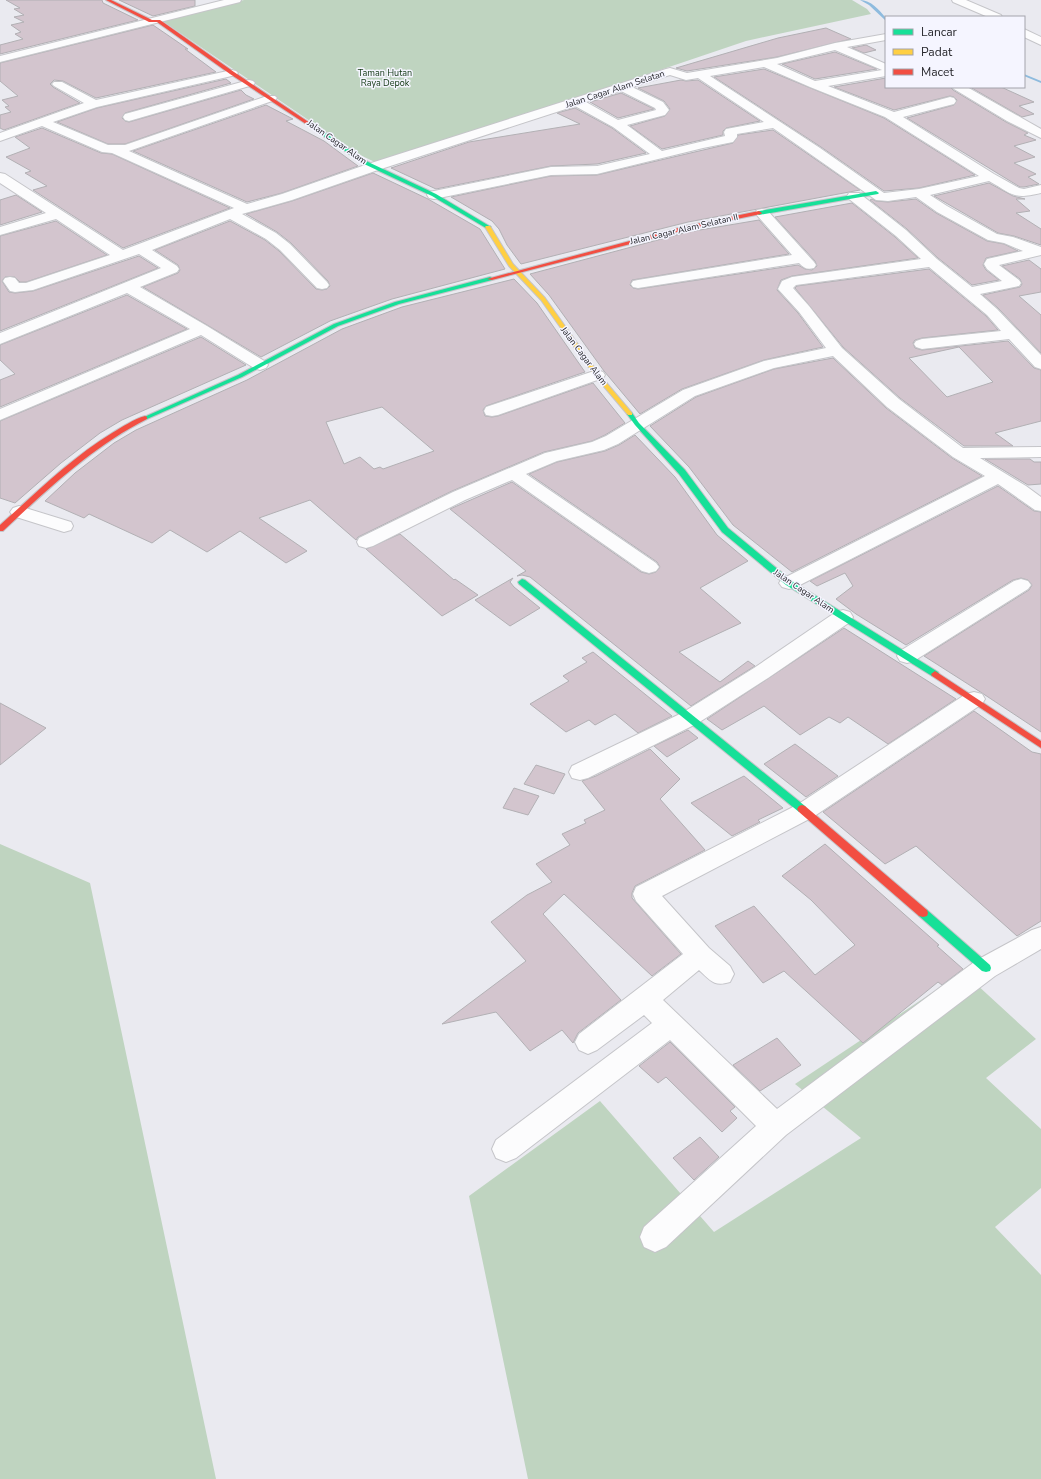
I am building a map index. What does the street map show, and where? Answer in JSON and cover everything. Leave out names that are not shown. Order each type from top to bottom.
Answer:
[{"type":"street","name":"Jalan Cagar Alam","points":[[108,0],[151,21],[158,21],[232,73],[373,167],[434,195],[486,225],[491,230],[504,256],[543,299],[597,375],[637,424],[682,472],[725,530],[789,583],[974,699],[1041,745]]},
{"type":"street","points":[[5,58],[236,0]]},
{"type":"street","points":[[957,0],[995,16]]},
{"type":"street","points":[[1025,33],[1041,42]]},
{"type":"street","name":"Jalan Cagar Alam Selatan","points":[[10,281],[16,288],[28,287],[122,256],[246,208],[287,197],[373,167],[670,71],[682,76],[699,74],[766,63],[858,41],[885,37]]},
{"type":"street","points":[[835,46],[885,68]]},
{"type":"street","points":[[5,58],[24,65]]},
{"type":"street","points":[[766,63],[814,85],[894,116],[989,177],[998,180],[1020,193],[1041,189]]},
{"type":"street","points":[[0,137],[94,104],[232,73]]},
{"type":"street","points":[[814,85],[885,73]]},
{"type":"street","points":[[699,74],[881,197],[887,198],[989,177]]},
{"type":"street","points":[[129,117],[249,83]]},
{"type":"street","points":[[58,84],[94,104]]},
{"type":"street","points":[[617,124],[661,112],[663,110],[658,105],[622,87]]},
{"type":"street","points":[[960,88],[1041,134]]},
{"type":"street","points":[[42,122],[106,149],[115,150],[127,148],[271,98]]},
{"type":"street","points":[[894,116],[950,101]]},
{"type":"street","points":[[576,102],[617,124],[660,155]]},
{"type":"street","points":[[434,195],[551,171],[597,170],[626,164],[729,139],[731,137],[730,132],[775,124]]},
{"type":"street","points":[[115,150],[246,208]]},
{"type":"street","points":[[0,177],[122,256]]},
{"type":"street","points":[[916,192],[942,209],[994,237],[1008,240],[1039,251]]},
{"type":"street","name":"Jalan Cagar Alam Selatan II","points":[[0,529],[68,468],[107,438],[129,425],[206,392],[336,325],[363,314],[397,303],[688,227],[876,193]]},
{"type":"street","points":[[854,196],[901,233],[932,262],[969,292],[1041,364]]},
{"type":"street","points":[[762,213],[818,277]]},
{"type":"street","points":[[0,230],[58,214]]},
{"type":"street","points":[[231,214],[271,236],[322,285]]},
{"type":"street","points":[[0,339],[172,269],[140,249]]},
{"type":"street","points":[[969,292],[1014,283],[990,264],[992,262],[1039,251]]},
{"type":"street","points":[[638,284],[802,258]]},
{"type":"street","points":[[932,262],[792,281],[787,284],[786,289],[804,309],[836,351],[892,403],[959,453],[1020,490],[1041,506]]},
{"type":"street","points":[[128,287],[202,329],[260,365]]},
{"type":"street","points":[[0,415],[202,329]]},
{"type":"street","points":[[922,344],[1012,334]]},
{"type":"street","points":[[366,542],[459,496],[513,473],[566,452],[598,446],[621,435],[689,393],[770,364],[836,351]]},
{"type":"street","points":[[492,411],[597,375]]},
{"type":"street","points":[[959,453],[1041,452]]},
{"type":"street","points":[[513,473],[649,567]]},
{"type":"street","points":[[789,583],[998,477]]},
{"type":"street","points":[[19,512],[64,526]]},
{"type":"street","points":[[522,582],[805,811],[986,968]]},
{"type":"street","points":[[907,656],[1021,585]]},
{"type":"street","points":[[580,772],[690,718],[761,673],[843,617]]},
{"type":"street","points":[[721,974],[700,955],[645,894],[805,811],[974,699]]},
{"type":"street","points":[[655,1237],[776,1126],[986,968],[1041,937]]},
{"type":"street","points":[[588,1042],[700,955]]},
{"type":"street","points":[[645,999],[776,1126]]},
{"type":"street","points":[[506,1149],[671,1024]]},
{"type":"green space","name":"Taman Hutan Raya Depok","points":[[244,0],[852,0],[867,9],[871,14],[746,41],[530,114],[377,163],[360,155],[161,20]]},
{"type":"green space","points":[[0,844],[90,883],[216,1479],[0,1479]]},
{"type":"green space","points":[[963,972],[1036,1039],[986,1078],[1041,1129],[1041,1188],[995,1227],[1041,1275],[1041,1479],[528,1479],[469,1196],[600,1101],[714,1232],[861,1138],[795,1084]]},
{"type":"building","points":[[6,0],[102,0],[103,3],[138,20],[0,54],[0,45],[23,39],[15,34],[21,32],[11,25],[24,22],[14,17],[24,15],[14,9],[20,8]]},
{"type":"building","points":[[119,0],[195,0],[195,6],[153,16]]},
{"type":"building","points":[[153,25],[188,49],[185,49],[216,72],[96,98],[63,81],[54,80],[50,84],[53,87],[80,103],[4,130],[0,128],[0,115],[11,112],[5,107],[9,106],[2,100],[18,96],[0,81],[0,63]]},
{"type":"building","points":[[826,28],[851,39],[777,57],[687,71],[676,68],[778,38]]},
{"type":"building","points":[[866,45],[876,50],[864,53],[852,48]]},
{"type":"building","points":[[835,52],[877,69],[815,79],[782,64]]},
{"type":"building","points":[[764,69],[884,118],[975,175],[919,188],[884,191],[821,147],[714,77]]},
{"type":"building","points":[[885,78],[885,88],[951,88],[1006,122],[1028,133],[1024,135],[1036,140],[1014,146],[1035,157],[1014,163],[1036,174],[1028,177],[1039,184],[1020,187],[907,118],[954,105],[957,100],[954,97],[950,96],[894,110],[834,87]]},
{"type":"building","points":[[226,79],[231,83],[125,113],[122,118],[129,122],[241,90],[246,95],[254,99],[125,144],[108,144],[57,122],[97,108]]},
{"type":"building","points":[[681,80],[698,80],[760,121],[726,128],[723,131],[723,135],[662,149],[630,126],[665,116],[670,109],[664,101],[638,88]]},
{"type":"building","points":[[972,88],[1003,88],[1034,102],[1019,106],[1034,114],[1022,117]]},
{"type":"building","points":[[621,93],[654,109],[618,118],[590,102]]},
{"type":"building","points":[[266,105],[293,119],[286,121],[324,141],[358,166],[282,193],[247,202],[133,151]]},
{"type":"building","points":[[575,108],[612,128],[646,153],[597,164],[551,166],[436,189],[391,168],[469,142],[580,124],[557,113]]},
{"type":"building","points":[[42,128],[101,153],[112,154],[230,208],[123,248],[33,190],[47,186],[25,173],[31,171],[6,157],[30,148],[15,137]]},
{"type":"building","points":[[773,130],[860,190],[688,222],[521,264],[507,245],[499,229],[492,221],[451,197],[551,176],[597,175],[733,143],[738,135]]},
{"type":"building","points":[[373,173],[428,199],[480,229],[505,269],[392,299],[330,321],[261,357],[143,287],[178,273],[180,270],[178,265],[155,250],[230,221],[265,240],[279,251],[316,289],[327,289],[330,286],[328,281],[291,243],[277,232],[246,214],[292,201]]},
{"type":"building","points":[[989,183],[1013,196],[1025,199],[1016,199],[1030,211],[1016,213],[1041,229],[1041,245],[1014,236],[998,233],[934,196]]},
{"type":"building","points":[[16,195],[42,212],[0,225],[0,200]]},
{"type":"building","points":[[872,199],[876,201],[888,202],[916,199],[936,213],[987,241],[1004,244],[1018,251],[986,258],[983,265],[986,270],[999,280],[972,285],[938,258],[907,229],[870,200]]},
{"type":"building","points":[[852,203],[895,237],[918,258],[792,276],[781,280],[777,290],[798,313],[823,347],[764,360],[682,389],[640,414],[604,371],[549,295],[530,274],[688,232],[759,220],[789,254],[632,280],[630,285],[633,288],[638,289],[798,265],[805,269],[812,270],[817,266],[815,261],[775,217]]},
{"type":"building","points":[[56,221],[107,255],[26,282],[20,282],[15,277],[5,277],[2,281],[9,292],[15,293],[33,291],[139,256],[158,268],[0,331],[0,236]]},
{"type":"building","points":[[1029,260],[1041,269],[1041,292],[1019,296],[1041,315],[1041,353],[998,308],[983,295],[1020,287],[1022,284],[1020,279],[1002,266]]},
{"type":"building","points":[[929,269],[986,316],[998,330],[922,338],[915,340],[913,343],[915,348],[922,350],[1008,341],[1034,368],[1041,370],[1041,421],[995,433],[1013,446],[964,446],[900,398],[843,347],[795,288],[797,286]],"holes":[[[959,347],[993,382],[947,397],[909,358]]]},
{"type":"building","points":[[514,279],[537,303],[585,372],[486,406],[483,410],[485,416],[498,416],[593,383],[625,423],[592,441],[544,452],[452,491],[358,537],[356,540],[310,500],[259,518],[307,551],[286,563],[240,531],[207,552],[170,530],[152,543],[89,514],[84,518],[45,501],[75,473],[114,443],[136,430],[247,380],[342,329],[402,307]],"holes":[[[382,407],[434,451],[383,469],[380,467],[374,469],[360,457],[344,464],[326,422]]]},
{"type":"building","points":[[127,295],[187,329],[0,407],[0,380],[15,374],[0,360],[0,345]]},
{"type":"building","points":[[201,337],[246,365],[122,420],[100,433],[61,463],[15,503],[0,498],[0,421]]},
{"type":"building","points":[[833,358],[886,408],[952,458],[982,476],[792,572],[733,525],[689,467],[650,426],[696,397],[774,369]]},
{"type":"building","points":[[635,435],[675,477],[717,535],[748,561],[700,588],[741,623],[679,652],[720,682],[748,661],[755,666],[691,706],[530,577],[522,575],[517,576],[526,571],[450,509],[512,482],[641,572],[649,574],[656,572],[660,567],[657,562],[529,474],[557,462],[605,451],[619,445]]},
{"type":"building","points":[[985,459],[1030,459],[1034,462],[1041,462],[1041,484],[1028,485]]},
{"type":"building","points":[[998,486],[1034,511],[1041,512],[1041,732],[924,656],[1029,590],[1032,585],[1028,580],[1021,578],[1013,580],[906,645],[856,614],[836,599],[853,586],[845,573],[817,586],[810,581]]},
{"type":"building","points":[[400,534],[454,580],[455,579],[478,595],[442,616],[366,549]]},
{"type":"building","points":[[513,578],[510,582],[514,587],[540,608],[510,626],[475,600]]},
{"type":"building","points":[[844,628],[956,699],[888,744],[848,717],[840,723],[829,717],[800,735],[764,706],[722,730],[707,719]]},
{"type":"building","points":[[593,652],[672,716],[638,733],[615,714],[595,725],[589,720],[566,732],[530,704],[569,681],[563,676],[587,662],[582,658]]},
{"type":"building","points":[[0,703],[46,728],[0,765]]},
{"type":"building","points":[[974,711],[1032,752],[1041,754],[1041,921],[1017,936],[916,846],[885,864],[823,812]]},
{"type":"building","points":[[688,730],[698,738],[667,757],[654,746]]},
{"type":"building","points":[[795,744],[838,776],[806,797],[764,764]]},
{"type":"building","points":[[650,749],[680,779],[660,799],[705,850],[635,886],[632,893],[632,898],[681,954],[652,976],[564,894],[543,914],[621,1000],[578,1033],[573,1043],[562,1030],[530,1051],[496,1012],[442,1024],[526,961],[491,922],[527,895],[552,882],[536,864],[570,845],[562,834],[586,823],[584,820],[605,810],[582,781],[596,776]]},
{"type":"building","points":[[536,765],[565,774],[554,794],[524,784]]},
{"type":"building","points":[[744,776],[783,808],[758,820],[760,822],[732,836],[691,803]]},
{"type":"building","points":[[514,788],[539,796],[528,815],[503,808]]},
{"type":"building","points":[[825,844],[939,945],[937,946],[963,969],[942,985],[938,982],[863,1043],[784,971],[763,983],[715,926],[754,906],[815,975],[855,945],[811,900],[782,876]]},
{"type":"building","points":[[777,1038],[801,1065],[760,1091],[733,1065]]},
{"type":"building","points":[[670,1042],[735,1107],[730,1111],[737,1118],[722,1132],[666,1077],[658,1083],[639,1066]]},
{"type":"building","points":[[700,1137],[719,1157],[694,1180],[673,1158]]},
{"type":"waterway","points":[[862,0],[870,4],[885,19]]},
{"type":"waterway","points":[[1025,75],[1041,82]]},
{"type":"traffic: fast","points":[[311,125],[364,162],[434,195],[488,227]]},
{"type":"traffic: fast","points":[[759,213],[876,193]]},
{"type":"traffic: fast","points":[[145,418],[240,376],[336,325],[397,303],[490,279]]},
{"type":"traffic: fast","points":[[630,414],[637,424],[682,472],[725,530],[789,583],[935,674]]},
{"type":"traffic: fast","points":[[522,582],[802,809]]},
{"type":"traffic: fast","points":[[923,913],[986,968]]},
{"type":"traffic: slow","points":[[488,227],[511,265],[543,299],[597,375],[630,414]]},
{"type":"traffic: jam","points":[[108,0],[151,21],[158,21],[232,73],[311,125]]},
{"type":"traffic: jam","points":[[490,279],[688,227],[759,213]]},
{"type":"traffic: jam","points":[[0,529],[68,468],[86,454],[105,440],[145,418]]},
{"type":"traffic: jam","points":[[935,674],[1041,745]]},
{"type":"traffic: jam","points":[[802,809],[923,913]]}]
